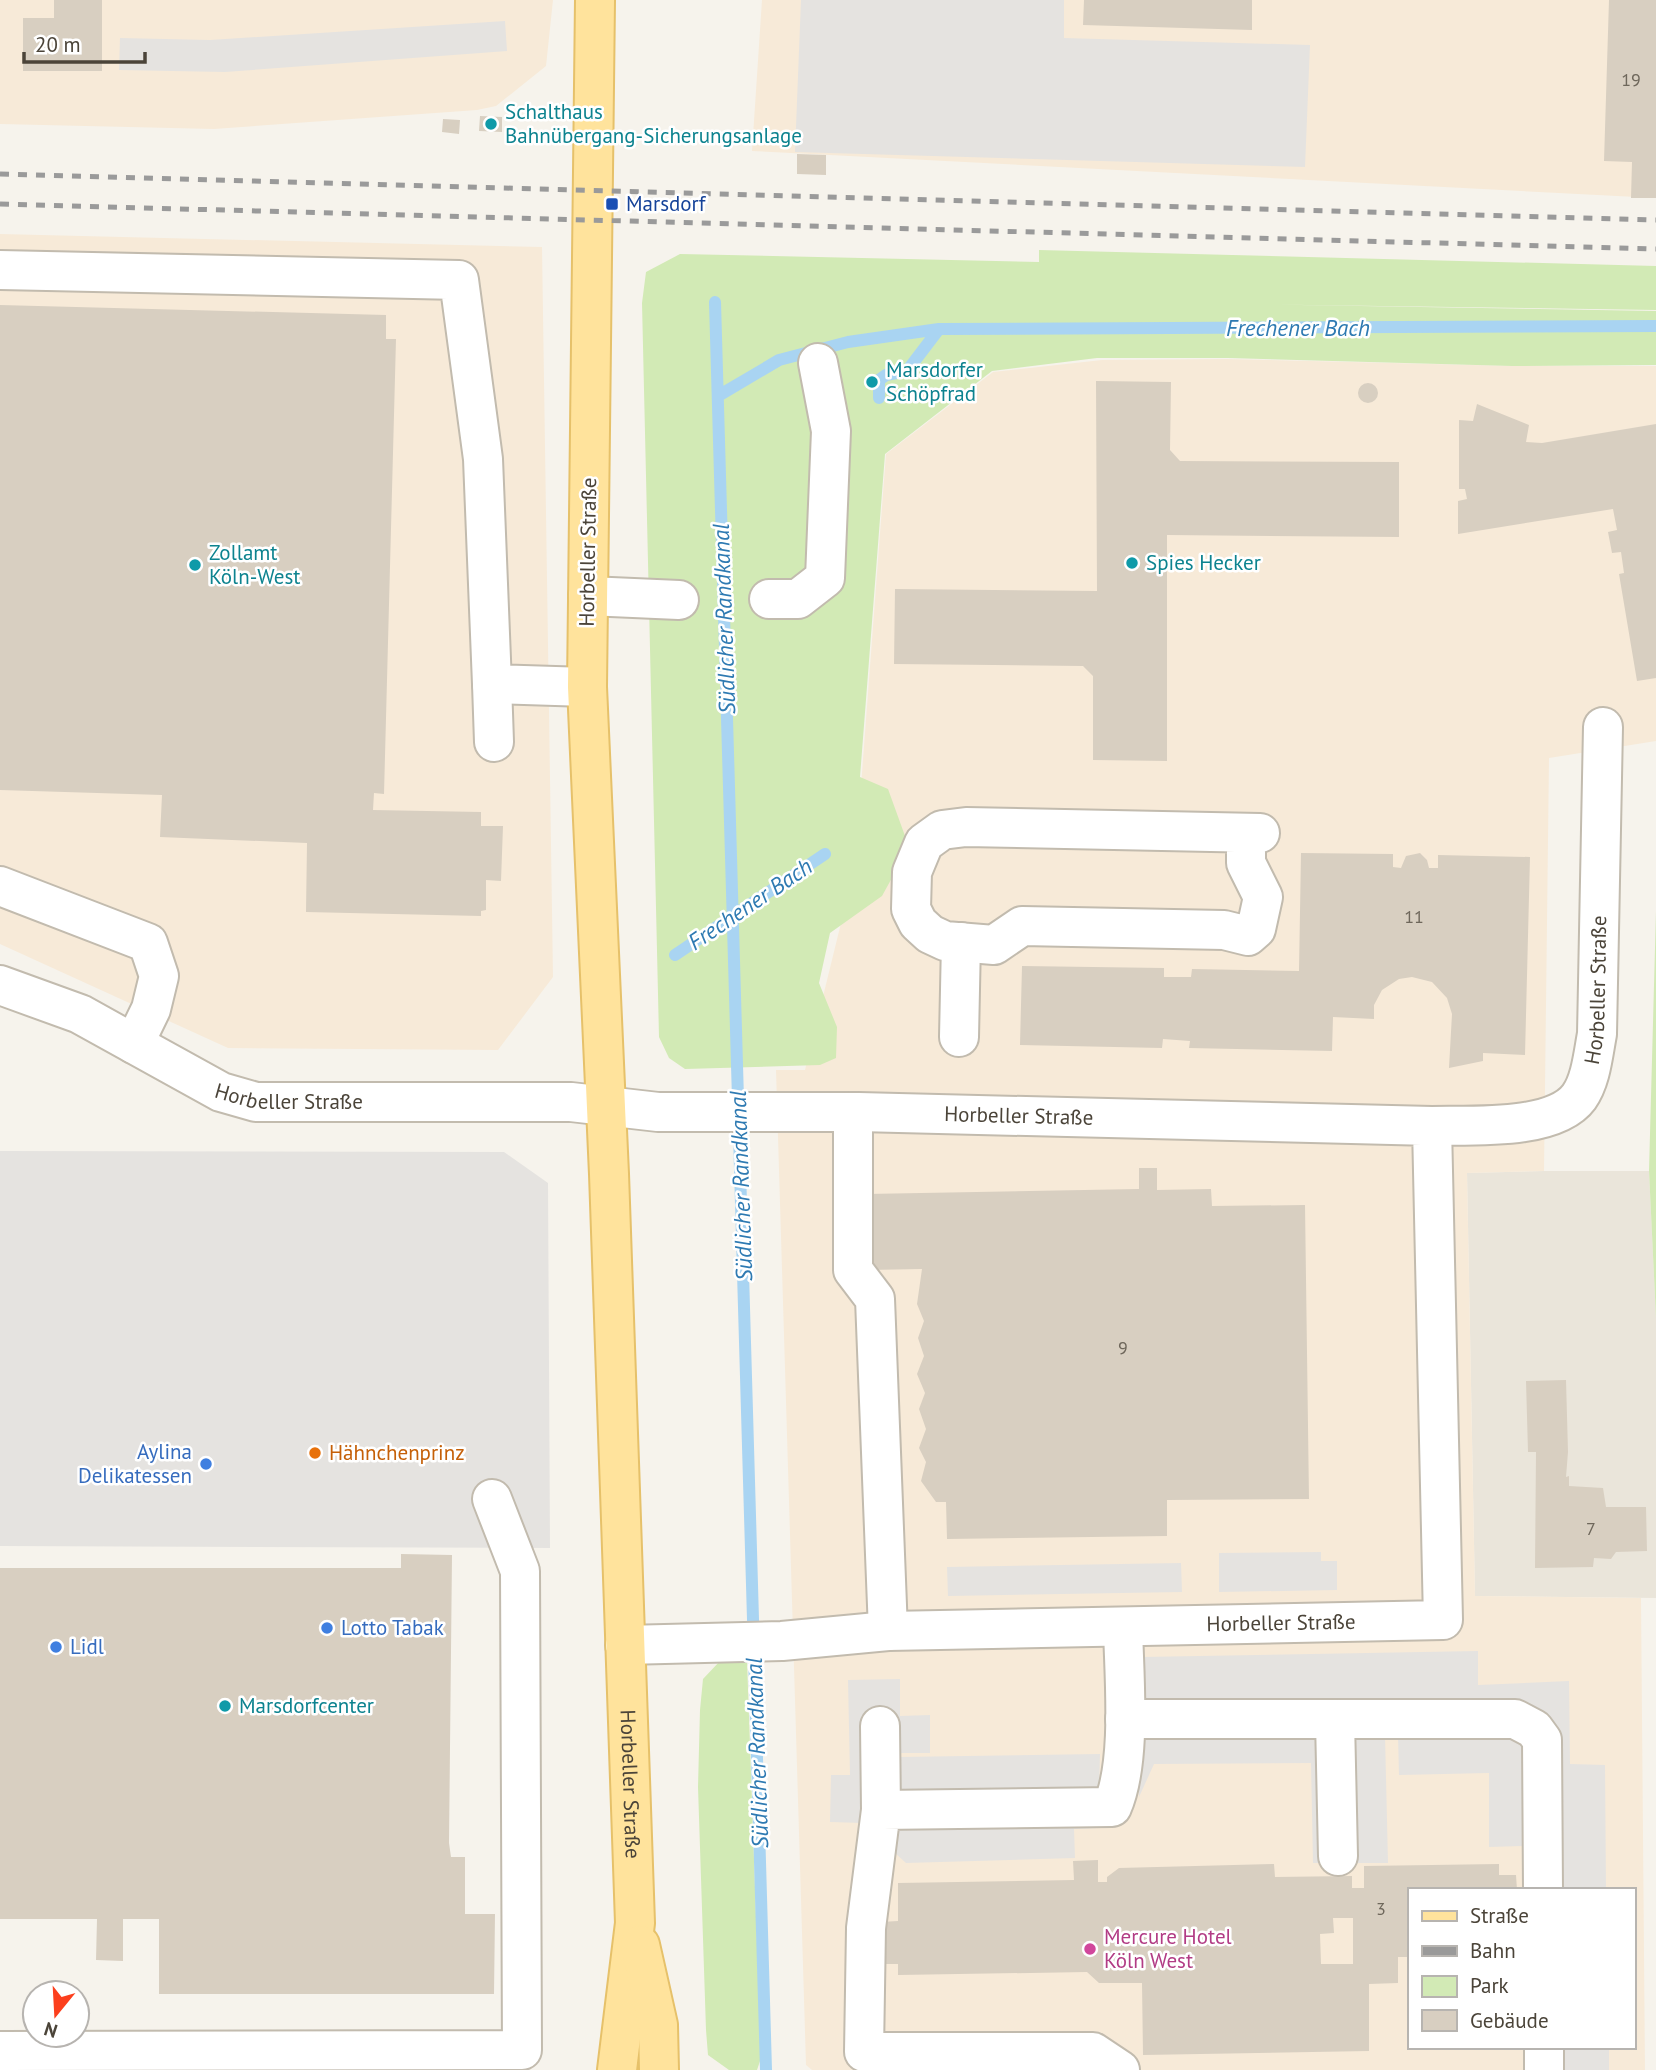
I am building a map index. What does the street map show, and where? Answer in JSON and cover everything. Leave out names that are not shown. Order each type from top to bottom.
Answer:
[{"type":"main road","name":"Horbeller Straße","points":[[595,0],[587,687],[635,1923],[617,2070]]},
{"type":"main road","name":"Horbeller Straße","points":[[635,1923],[659,2025],[681,2070]]},
{"type":"main road","name":"Horbeller Straße","points":[[659,2025],[659,2070]]},
{"type":"main road","name":"Horbeller Straße","points":[[592,2070],[621,2028]]},
{"type":"street","points":[[0,270],[459,280],[483,459],[494,742]]},
{"type":"street","points":[[769,599],[798,599],[825,578],[831,431],[818,363]]},
{"type":"street","points":[[588,596],[679,600]]},
{"type":"street","points":[[492,684],[587,687]]},
{"type":"street","name":"Horbeller Straße","points":[[0,985],[80,1014],[221,1093],[256,1102],[605,1104],[657,1112],[853,1112],[1433,1126],[1519,1125],[1555,1113],[1578,1099],[1590,1072],[1597,1034],[1603,727]]},
{"type":"street","points":[[965,827],[1253,833],[1246,863],[1263,897],[1256,929],[1248,936],[1224,930],[1022,926],[994,945],[961,942],[930,934],[918,923],[911,909],[912,872],[924,843],[942,830],[965,827]]},
{"type":"street","points":[[0,886],[148,943],[159,975],[151,1009],[134,1044]]},
{"type":"street","points":[[959,1037],[961,942]]},
{"type":"street","points":[[853,1112],[853,1270],[875,1299],[888,1631]]},
{"type":"street","name":"Horbeller Straße","points":[[625,1646],[782,1641],[888,1631],[1443,1620],[1433,1126]]},
{"type":"street","points":[[0,2052],[522,2050],[520,1570],[492,1499]]},
{"type":"street","points":[[881,1810],[1112,1807],[1119,1793],[1125,1718],[1123,1627]]},
{"type":"street","points":[[1125,1718],[1515,1720],[1534,1729],[1542,1740],[1543,1888]]},
{"type":"street","points":[[1335,1720],[1338,1856]]},
{"type":"street","points":[[880,1726],[881,1810],[866,1928],[864,2052],[1093,2052],[1120,2070]]},
{"type":"street","points":[[1544,2049],[1544,2070]]},
{"type":"shaded area","points":[[0,0],[553,0],[546,66],[496,106],[477,110],[214,129],[0,124]]},
{"type":"shaded area","points":[[762,0],[1656,0],[1656,198],[752,151]]},
{"type":"shaded area","points":[[801,0],[1064,0],[1064,38],[1310,45],[1305,167],[795,152]]},
{"type":"shaded area","points":[[505,21],[507,51],[225,72],[119,70],[120,38],[210,40]]},
{"type":"shaded area","points":[[0,234],[542,247],[553,977],[498,1050],[228,1048],[0,944]]},
{"type":"shaded area","points":[[1227,359],[1513,366],[1656,366],[1656,741],[1549,758],[1544,1171],[1467,1173],[1475,1596],[1641,1598],[1645,2070],[812,2070],[806,2065],[776,1070],[805,1070],[855,866],[886,454],[993,372],[1102,360]]},
{"type":"shaded area","points":[[0,1151],[504,1152],[548,1183],[550,1548],[0,1546]]},
{"type":"shaded area","points":[[1649,1171],[1656,1318],[1656,1598],[1475,1596],[1467,1173]]},
{"type":"shaded area","points":[[1321,1552],[1321,1561],[1337,1561],[1337,1590],[1219,1592],[1219,1553]]},
{"type":"shaded area","points":[[1181,1563],[1182,1592],[948,1596],[947,1567]]},
{"type":"shaded area","points":[[1478,1651],[1478,1685],[1569,1681],[1570,1764],[1605,1765],[1606,1888],[1523,1888],[1522,1846],[1489,1847],[1489,1773],[1399,1775],[1398,1735],[1385,1735],[1388,1863],[1313,1863],[1311,1763],[1154,1764],[1139,1797],[1141,1657]]},
{"type":"shaded area","points":[[900,1679],[900,1716],[930,1715],[930,1753],[898,1753],[899,1757],[1100,1754],[1098,1828],[1074,1829],[1075,1858],[906,1863],[862,1823],[830,1822],[831,1775],[850,1775],[848,1680]]},
{"type":"shaded area","points":[[1529,2049],[1609,2049],[1609,2070],[1531,2070]]},
{"type":"green space","points":[[1039,250],[1656,266],[1656,310],[1244,304],[1656,311],[1656,365],[1512,366],[1228,358],[1097,358],[992,371],[885,454],[860,777],[888,789],[909,847],[882,896],[830,933],[819,983],[837,1027],[836,1058],[820,1065],[685,1069],[669,1058],[659,1037],[642,303],[646,272],[680,254],[1039,262]]},
{"type":"green space","points":[[1656,911],[1656,1318],[1649,1171]]},
{"type":"green space","points":[[747,1660],[761,2058],[757,2070],[729,2070],[708,2055],[698,1787],[700,1710],[703,1679],[720,1661]]},
{"type":"building","points":[[54,0],[102,0],[102,71],[23,71],[23,18],[54,18]]},
{"type":"building","points":[[1084,0],[1252,0],[1252,30],[1083,25]]},
{"type":"building","points":[[1609,0],[1656,0],[1656,198],[1631,198],[1632,162],[1604,161]]},
{"type":"building","name":"Schalthaus Bahnübergang-Sicherungsanlage","points":[[480,116],[502,117],[502,132],[479,131]]},
{"type":"building","points":[[443,119],[460,120],[459,134],[442,132]]},
{"type":"building","points":[[797,154],[826,155],[826,175],[797,174]]},
{"type":"building","name":"Zollamt Köln-West","points":[[0,305],[386,315],[386,339],[396,339],[384,794],[374,793],[373,810],[481,812],[481,826],[503,826],[501,881],[486,880],[486,910],[481,911],[481,916],[306,912],[307,843],[160,837],[162,795],[0,790]]},
{"type":"building","name":"Spies Hecker","points":[[1096,381],[1171,382],[1170,450],[1180,461],[1399,462],[1399,537],[1167,535],[1167,761],[1093,760],[1093,676],[1083,666],[894,664],[895,589],[1097,591]]},
{"type":"building","points":[[1368,383],[1375,386],[1378,393],[1375,400],[1368,403],[1361,400],[1358,393],[1361,386]]},
{"type":"building","points":[[1477,404],[1529,425],[1526,442],[1542,443],[1656,424],[1656,678],[1637,681],[1619,574],[1624,573],[1621,552],[1612,553],[1608,532],[1617,530],[1613,509],[1458,534],[1458,501],[1467,499],[1465,489],[1459,489],[1459,420],[1473,421]]},
{"type":"building","points":[[1301,853],[1393,854],[1393,867],[1401,868],[1406,856],[1420,853],[1427,860],[1429,868],[1438,868],[1438,855],[1530,857],[1525,1055],[1483,1053],[1483,1061],[1449,1068],[1452,1014],[1447,998],[1432,982],[1412,977],[1399,979],[1382,990],[1374,1005],[1374,1019],[1333,1017],[1332,1051],[1189,1048],[1190,1041],[1163,1039],[1162,1048],[1020,1045],[1022,966],[1164,968],[1164,977],[1191,977],[1192,969],[1299,971]]},
{"type":"building","points":[[1139,1168],[1157,1168],[1157,1190],[1211,1189],[1212,1206],[1305,1205],[1309,1499],[1167,1500],[1167,1536],[947,1539],[946,1502],[936,1502],[921,1481],[926,1462],[919,1448],[926,1429],[919,1409],[925,1393],[917,1374],[924,1356],[918,1338],[924,1321],[917,1304],[922,1269],[868,1270],[866,1194],[1139,1189]]},
{"type":"building","points":[[1566,1380],[1566,1477],[1569,1476],[1569,1486],[1603,1488],[1606,1507],[1646,1507],[1647,1551],[1616,1552],[1611,1559],[1594,1558],[1593,1567],[1535,1568],[1536,1452],[1528,1452],[1526,1381]]},
{"type":"building","name":"Marsdorfcenter","points":[[401,1554],[452,1555],[449,1843],[451,1857],[465,1857],[465,1914],[495,1914],[494,1994],[159,1994],[159,1919],[123,1919],[123,1961],[96,1960],[97,1919],[0,1919],[0,1568],[401,1568]]},
{"type":"building","name":"Mercure Hotel Köln West","points":[[1098,1860],[1098,1882],[1107,1882],[1107,1877],[1119,1868],[1274,1864],[1275,1877],[1352,1876],[1352,1888],[1364,1888],[1364,1866],[1499,1864],[1499,1875],[1516,1875],[1517,1888],[1408,1888],[1408,1957],[1398,1957],[1398,1983],[1369,1984],[1369,2051],[1143,2055],[1142,1983],[1099,1983],[1087,1972],[898,1975],[898,1964],[882,1964],[881,1922],[898,1921],[898,1883],[1074,1880],[1073,1861]],"holes":[[[1333,1918],[1353,1918],[1353,1964],[1321,1964],[1320,1934],[1334,1933]]]},
{"type":"waterway","name":"Südlicher Randkanal","points":[[715,302],[766,2070]]},
{"type":"waterway","name":"Frechener Bach","points":[[718,396],[779,360],[848,342],[939,329],[1656,326]]},
{"type":"waterway","name":"Frechener Bach","points":[[879,398],[879,380],[886,375],[907,371],[939,329]]},
{"type":"waterway","name":"Frechener Bach","points":[[675,955],[825,854]]},
{"type":"railway","points":[[0,174],[1656,220]]},
{"type":"railway","points":[[0,204],[1656,249]]},
{"type":"place","name":"Schalthaus Bahnübergang-Sicherungsanlage","points":[[491,124]]},
{"type":"place","name":"Marsdorf","points":[[612,204]]},
{"type":"place","name":"Marsdorfer Schöpfrad","points":[[872,382]]},
{"type":"place","name":"Spies Hecker","points":[[1132,563]]},
{"type":"place","name":"Zollamt Köln-West","points":[[195,565]]},
{"type":"place","name":"Hähnchenprinz","points":[[315,1453]]},
{"type":"place","name":"Aylina Delikatessen","points":[[206,1464]]},
{"type":"place","name":"Lotto Tabak","points":[[327,1628]]},
{"type":"place","name":"Lidl","points":[[56,1647]]},
{"type":"place","name":"Marsdorfcenter","points":[[225,1706]]},
{"type":"place","name":"Mercure Hotel Köln West","points":[[1090,1949]]}]
